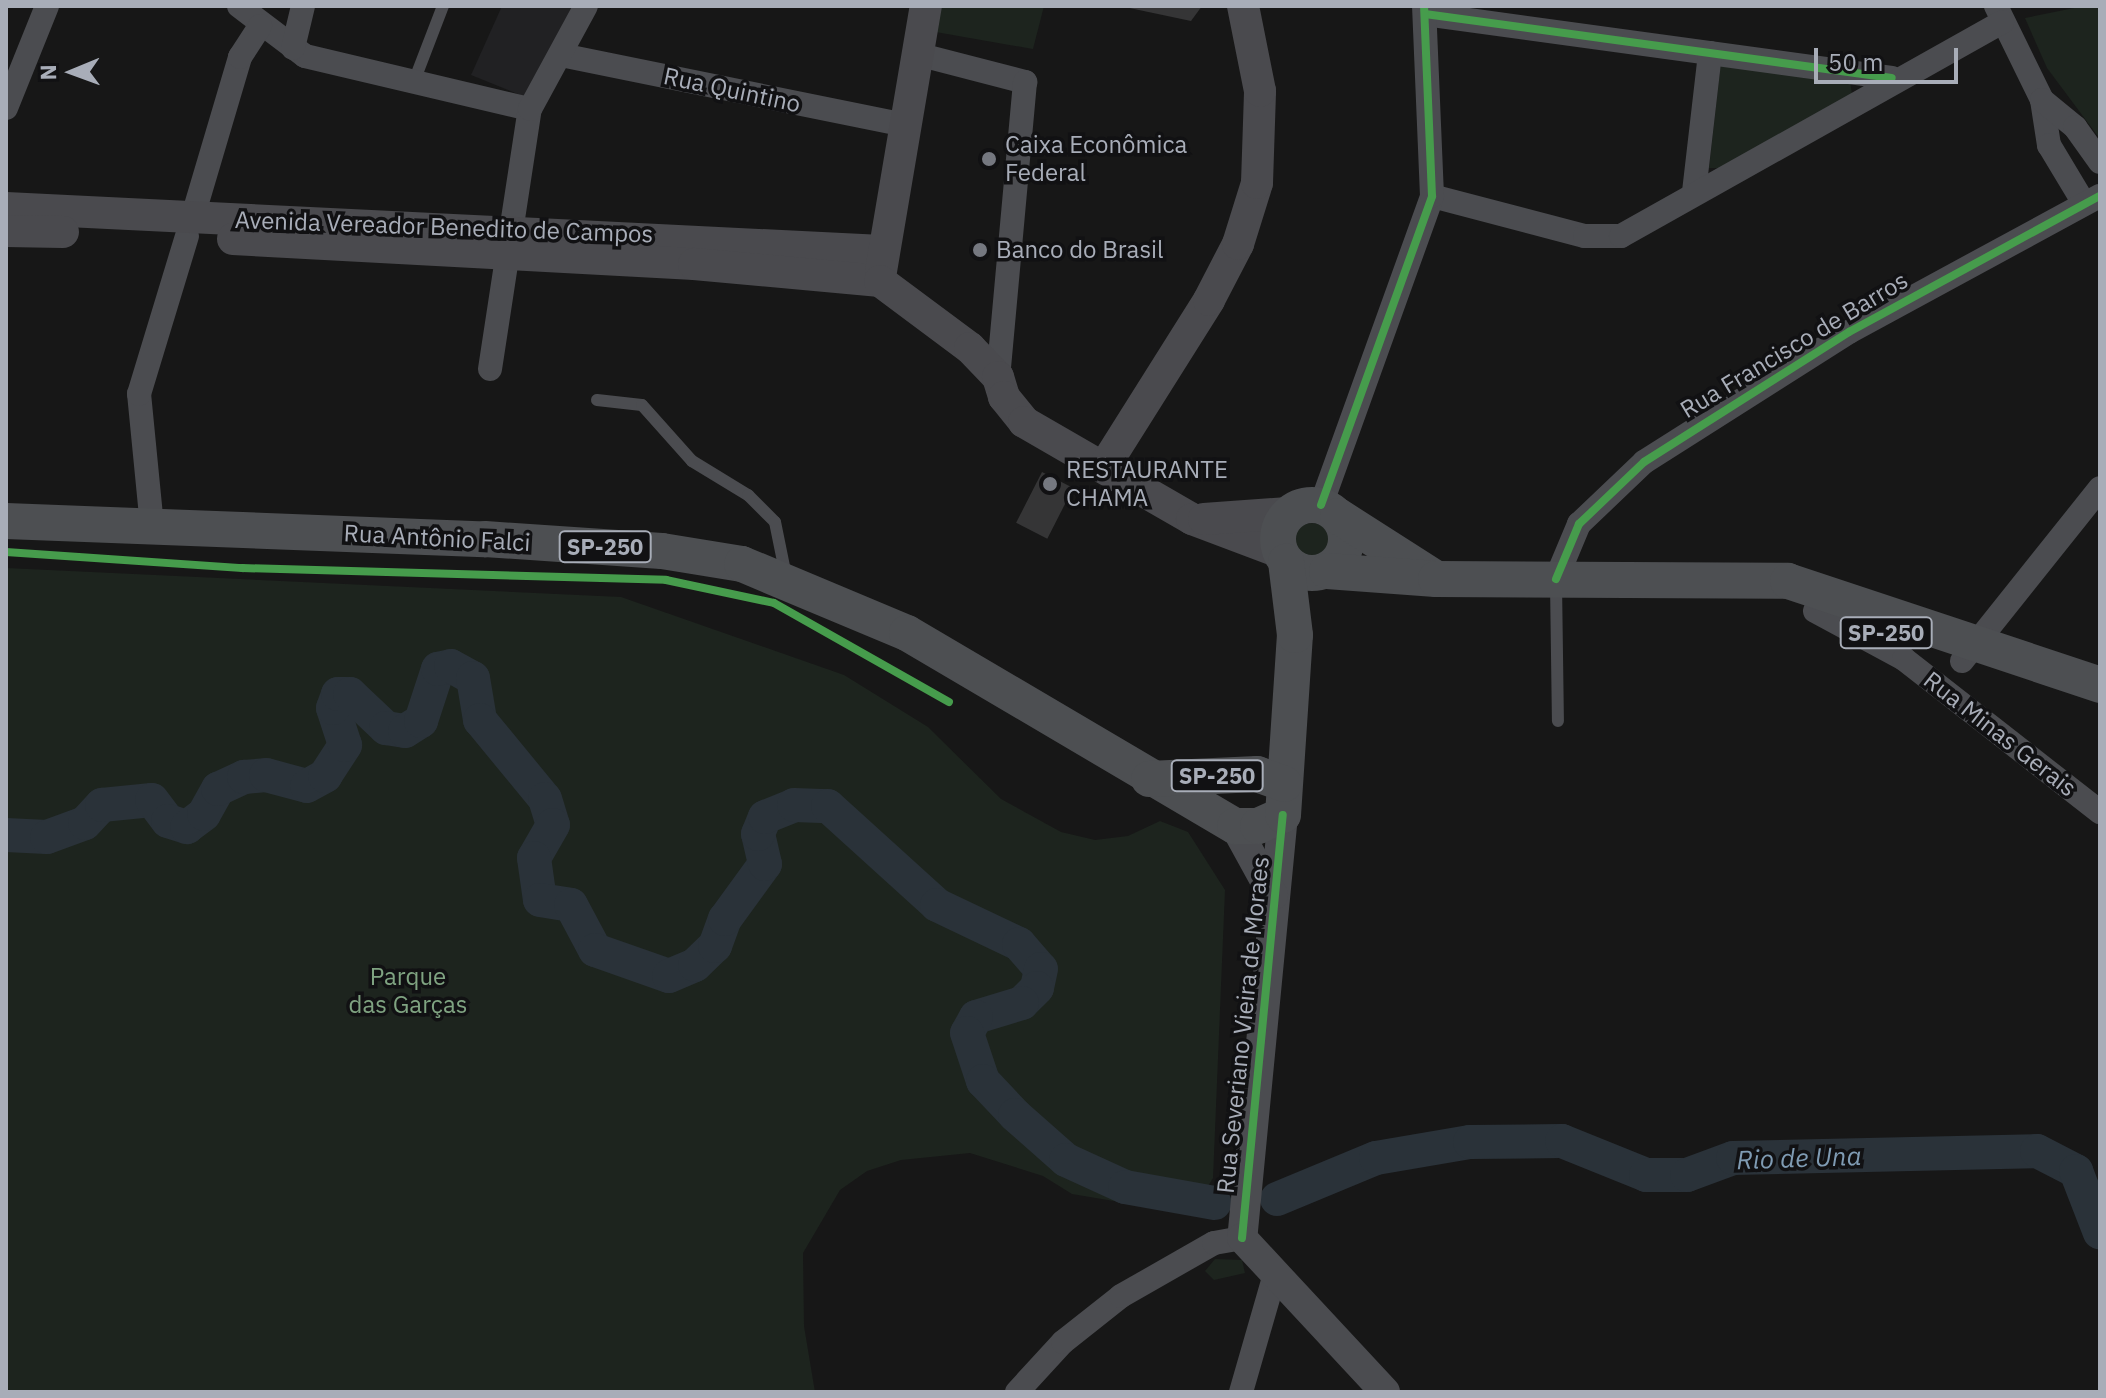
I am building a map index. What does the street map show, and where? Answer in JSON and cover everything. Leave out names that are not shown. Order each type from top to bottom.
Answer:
[{"type":"main road","points":[[926,6],[881,266],[998,377],[1004,397],[1024,422],[1192,519],[1302,565],[1343,557],[1347,536],[1316,512]]},
{"type":"main road","points":[[1104,467],[1209,300],[1238,244],[1257,183],[1260,91],[1243,6]]},
{"type":"main road","name":"Avenida Vereador Benedito de Campos","points":[[6,208],[51,222]]},
{"type":"main road","name":"Avenida Vereador Benedito de Campos","points":[[6,231],[51,222],[190,226],[692,250],[881,266]]},
{"type":"main road","points":[[1192,519],[1316,512],[1436,579]]},
{"type":"main road","name":"SP-250","points":[[1316,512],[1278,531],[1302,565],[1436,579],[1788,581],[1890,633]]},
{"type":"main road","name":"Rua Antônio Falci","points":[[6,521],[662,551],[742,564],[786,579],[907,633],[1148,779],[1235,826]]},
{"type":"main road","name":"Rua Severiano Vieira de Moraes","points":[[1283,800],[1302,565]]},
{"type":"main road","name":"SP-250","points":[[1666,581],[1815,611],[1890,633],[2100,685]]},
{"type":"main road","name":"SP-250","points":[[1970,652],[2100,706]]},
{"type":"main road","name":"SP-250","points":[[1236,776],[1288,728]]},
{"type":"main road","name":"SP-250","points":[[1148,779],[1257,774],[1283,800],[1258,826],[1235,826]]},
{"type":"main road","name":"Rua Severiano Vieira de Moraes","points":[[1235,826],[1227,808],[1236,776]]},
{"type":"street","points":[[6,108],[12,66],[47,6]]},
{"type":"street","points":[[239,6],[260,26],[293,48],[332,66],[530,109]]},
{"type":"street","points":[[293,48],[303,6]]},
{"type":"street","points":[[490,369],[530,109],[586,6]]},
{"type":"street","points":[[1316,512],[1432,196],[1424,10],[1892,78]]},
{"type":"street","points":[[1432,196],[1604,239],[1621,236],[1999,14],[2042,100],[2049,145],[2091,198]]},
{"type":"street","points":[[152,526],[139,394],[240,57],[260,26]]},
{"type":"street","points":[[1694,192],[1710,53]]},
{"type":"street","points":[[917,54],[1025,82],[998,377]]},
{"type":"street","name":"Rua Quintino","points":[[561,55],[904,125]]},
{"type":"street","points":[[2042,100],[2075,127],[2100,162]]},
{"type":"street","name":"Rua Francisco de Barros","points":[[1556,579],[1579,524],[1644,462],[1822,349],[2091,198]]},
{"type":"street","points":[[1970,652],[2100,488]]},
{"type":"street","name":"Rua Minas Gerais","points":[[1890,633],[2100,812]]},
{"type":"street","name":"Rua Severiano Vieira de Moraes","points":[[1242,1238],[1283,800]]},
{"type":"street","name":"Rua Severiano Vieira de Moraes","points":[[1235,826],[1276,900]]},
{"type":"street","points":[[1017,1392],[1063,1342],[1121,1296],[1214,1243],[1242,1238],[1274,1278],[1385,1392]]},
{"type":"street","points":[[1241,1392],[1274,1278]]},
{"type":"lane","points":[[413,84],[443,6]]},
{"type":"lane","points":[[597,400],[642,405],[692,461],[748,495],[775,522],[786,579]]},
{"type":"lane","points":[[1556,579],[1558,721]]},
{"type":"shaded area","points":[[502,6],[576,6],[530,99],[471,75]]},
{"type":"green space","points":[[934,6],[1044,6],[1033,49],[930,31]]},
{"type":"green space","points":[[2084,6],[2100,6],[2100,139],[2047,68],[2025,18]]},
{"type":"green space","points":[[1721,62],[1850,81],[1852,94],[1719,168],[1709,168]]},
{"type":"green space","points":[[1312,523],[1326,529],[1332,543],[1326,557],[1312,563],[1298,557],[1292,543],[1298,529]]},
{"type":"green space","name":"Parque das Garças","points":[[6,568],[621,597],[844,675],[928,727],[1001,799],[1061,832],[1095,840],[1128,836],[1160,821],[1188,832],[1225,890],[1213,1178],[1191,1214],[1072,1194],[1043,1176],[970,1153],[901,1160],[867,1171],[840,1190],[803,1253],[804,1326],[815,1392],[6,1392]]},
{"type":"green space","points":[[1215,1259],[1242,1260],[1245,1273],[1214,1280],[1205,1271]]},
{"type":"building","points":[[1120,6],[1202,6],[1191,21]]},
{"type":"building","points":[[1042,472],[1073,488],[1047,539],[1016,523]]},
{"type":"waterway","name":"Rio de Una","points":[[6,835],[47,837],[85,823],[102,805],[152,800],[168,821],[187,827],[204,814],[218,789],[244,777],[266,775],[307,786],[325,776],[345,745],[333,708],[338,694],[350,694],[386,728],[405,731],[421,721],[438,669],[451,666],[473,678],[480,720],[545,799],[553,825],[534,858],[540,900],[571,905],[595,950],[669,976],[695,965],[715,946],[725,919],[765,864],[758,834],[765,817],[794,805],[828,806],[937,905],[1019,944],[1041,969],[1037,988],[1022,1003],[976,1017],[967,1033],[983,1081],[1015,1115],[1066,1160],[1125,1187],[1215,1203]]},
{"type":"waterway","name":"Rio de Una","points":[[1277,1199],[1376,1158],[1470,1142],[1562,1141],[1646,1175],[1687,1175],[1733,1158],[2037,1151],[2076,1171],[2100,1233]]},
{"type":"cycle path","points":[[1321,505],[1432,196],[1424,6]]},
{"type":"cycle path","points":[[1425,14],[1892,78]]},
{"type":"cycle path","points":[[1556,579],[1579,524],[1644,462],[1849,332],[2100,196]]},
{"type":"cycle path","points":[[6,552],[242,568],[666,580],[774,603],[949,702]]},
{"type":"cycle path","points":[[1242,1238],[1283,815]]},
{"type":"place","name":"Caixa Econômica Federal","points":[[989,159]]},
{"type":"place","name":"Banco do Brasil","points":[[980,250]]},
{"type":"place","name":"RESTAURANTE CHAMA","points":[[1050,484]]}]
